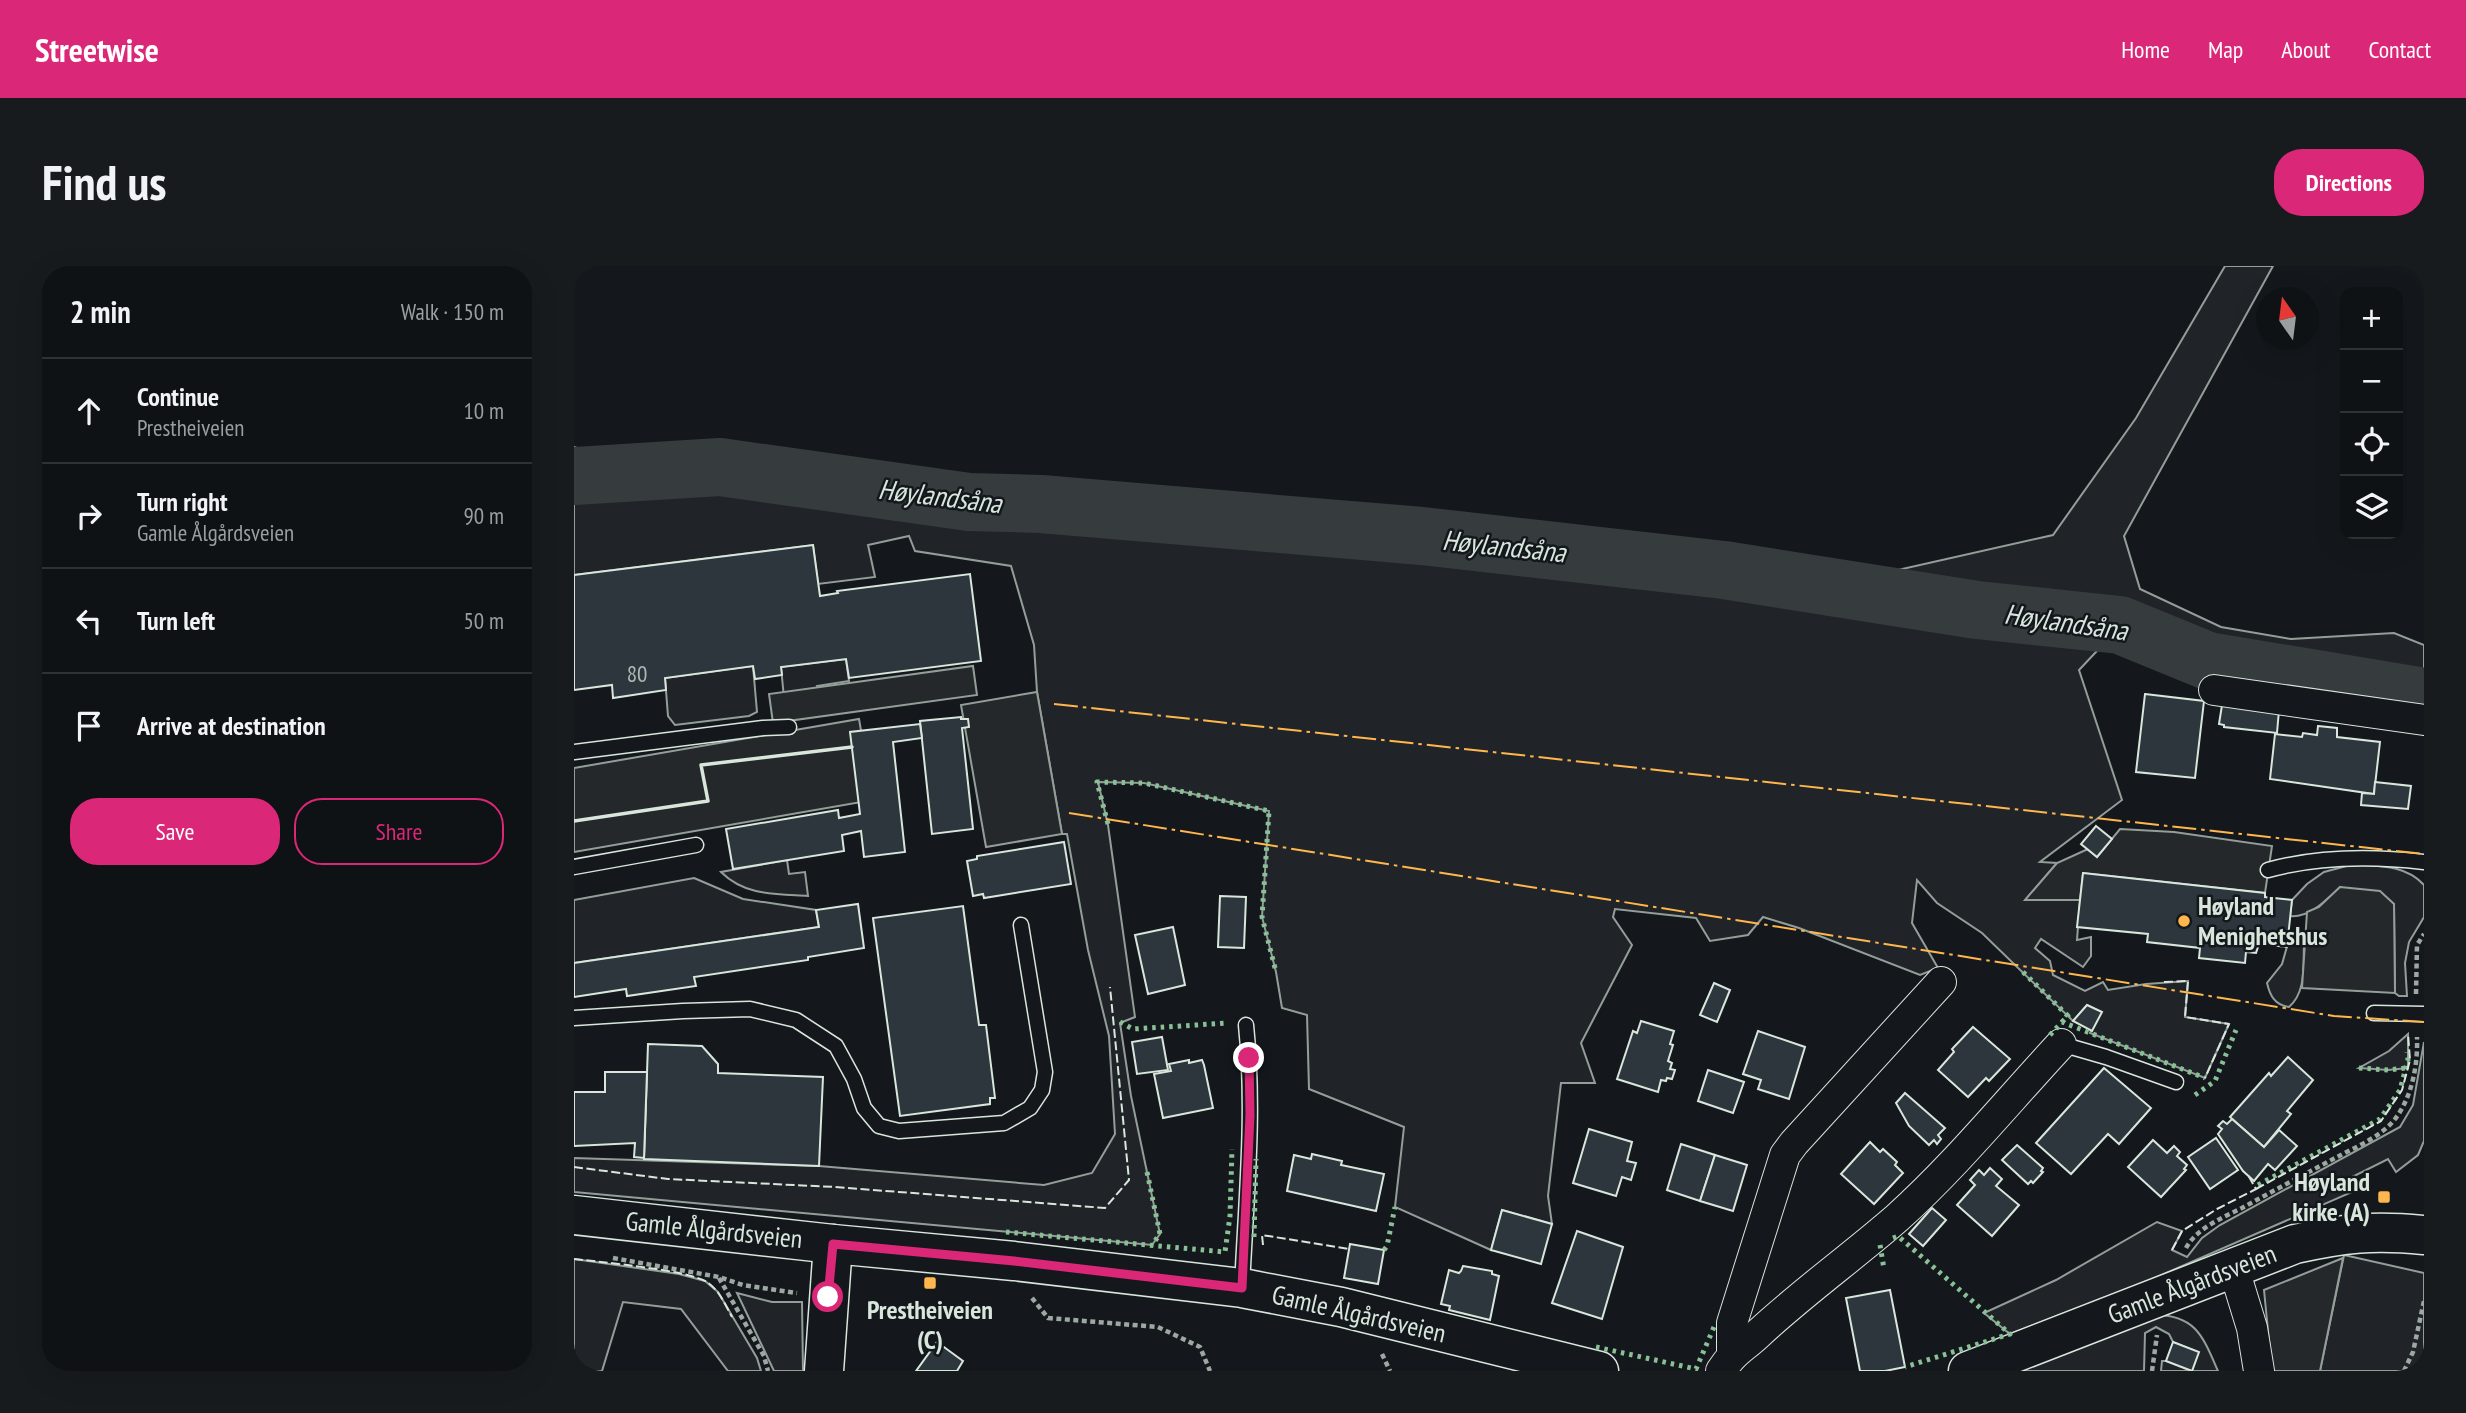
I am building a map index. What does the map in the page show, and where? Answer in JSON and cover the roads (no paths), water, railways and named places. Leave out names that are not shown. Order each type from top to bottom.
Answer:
[{"type":"main road","name":"Gamle Ålgårdsveien","points":[[574,1215],[1242,1288],[1341,1307],[1599,1371]]},
{"type":"main road","name":"Gamle Ålgårdsveien","points":[[1968,1371],[2295,1244],[2340,1234],[2383,1231],[2424,1234]]},
{"type":"main road","points":[[824,1371],[833,1244]]},
{"type":"street","points":[[2214,690],[2424,720]]},
{"type":"street","points":[[1726,1363],[1732,1323],[1785,1155],[1941,982]]},
{"type":"street","points":[[1726,1363],[1815,1284],[1896,1219],[2061,1044]]},
{"type":"street","points":[[2233,1266],[2252,1328],[2259,1371]]},
{"type":"lane","points":[[574,752],[789,727]]},
{"type":"lane","points":[[574,867],[696,845]]},
{"type":"lane","points":[[2268,870],[2314,860],[2382,857],[2424,862]]},
{"type":"lane","points":[[574,1018],[750,1009],[796,1020],[836,1046],[854,1079],[864,1108],[879,1126],[898,1131],[1004,1123],[1030,1108],[1042,1090],[1045,1072],[1021,925]]},
{"type":"lane","points":[[2374,1013],[2420,1014]]},
{"type":"lane","points":[[1242,1288],[1250,1115],[1246,1025]]},
{"type":"lane","points":[[2061,1044],[2106,1056],[2176,1082]]},
{"type":"waterway","name":"Høylandsåna","points":[[574,476],[720,467],[969,502],[1041,504],[1422,536],[1724,570],[1977,610],[2120,625],[2208,661],[2424,697]]},
{"type":"place","name":"Høyland Menighetshus","points":[[2184,921]]},
{"type":"place","name":"Høyland kirke (A)","points":[[2384,1197]]},
{"type":"place","name":"Prestheiveien (C)","points":[[930,1283]]}]
